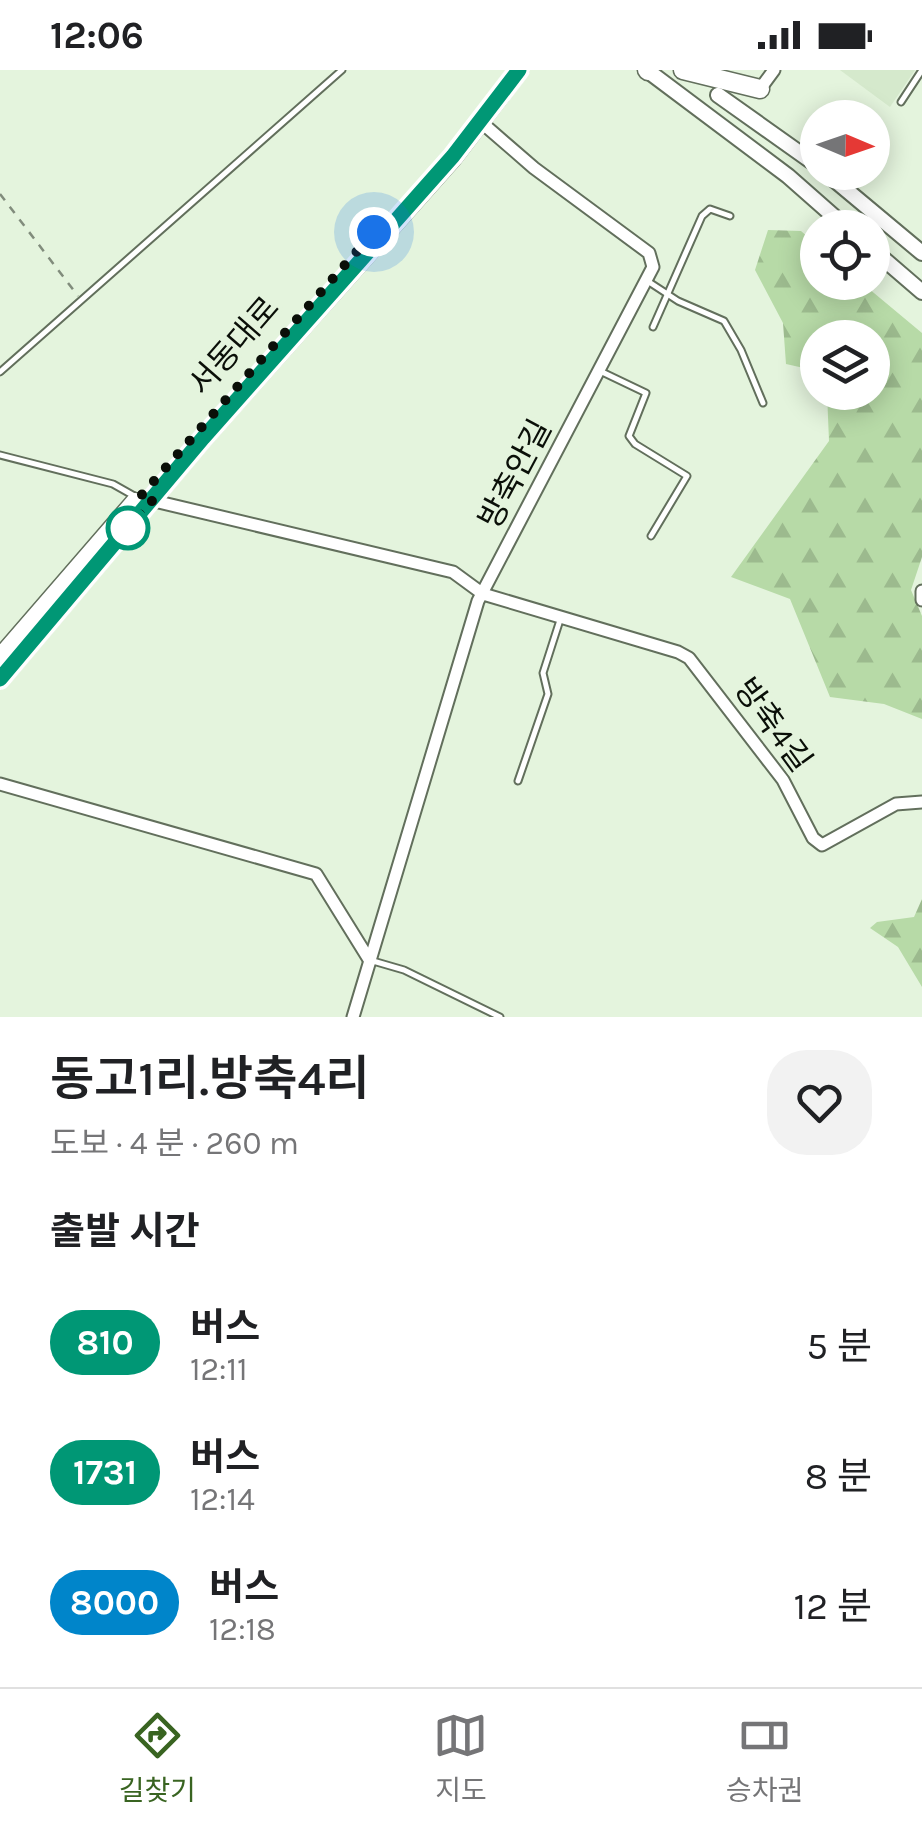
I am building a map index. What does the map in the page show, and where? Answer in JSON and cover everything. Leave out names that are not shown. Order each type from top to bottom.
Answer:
[{"type":"main road","name":"서동대로","points":[[0,680],[146,499],[457,138],[508,70]]},
{"type":"main road","name":"서동대로","points":[[0,658],[203,438],[522,70]]},
{"type":"main road","points":[[681,70],[760,89]]},
{"type":"main road","points":[[681,70],[718,94]]},
{"type":"street","points":[[647,70],[788,176],[827,210]]},
{"type":"street","points":[[760,89],[774,70]]},
{"type":"street","points":[[718,94],[800,153]]},
{"type":"street","points":[[486,116],[564,192],[649,253],[652,267],[646,281]]},
{"type":"street","points":[[847,190],[922,253]]},
{"type":"street","points":[[890,265],[922,292]]},
{"type":"street","name":"방축안길","points":[[480,598],[646,281]]},
{"type":"street","name":"방축4길","points":[[146,499],[452,572],[480,598],[678,652],[688,658],[783,780],[813,838],[822,846],[896,804],[922,802]]},
{"type":"street","points":[[922,591],[922,600]]},
{"type":"street","points":[[353,1017],[480,598]]},
{"type":"street","points":[[0,784],[316,874],[370,961]]},
{"type":"lane","points":[[0,372],[342,70]]},
{"type":"lane","points":[[902,102],[922,70]]},
{"type":"lane","points":[[653,327],[702,216],[710,210],[730,216]]},
{"type":"lane","points":[[646,281],[724,321],[763,403]]},
{"type":"lane","points":[[600,371],[646,393],[629,436],[634,444],[687,476],[651,536]]},
{"type":"lane","points":[[0,455],[113,484],[146,499]]},
{"type":"lane","points":[[518,781],[548,694],[543,673],[561,617]]},
{"type":"lane","points":[[370,961],[404,970],[500,1017]]},
{"type":"path","points":[[0,194],[82,301]]},
{"type":"shaded area","points":[[840,70],[915,70],[890,107],[890,100],[881,100]]},
{"type":"green space","points":[[768,230],[800,231],[800,300],[882,300],[922,333],[922,557],[911,590],[922,616],[922,719],[884,704],[830,697],[790,599],[731,577],[829,441],[828,410],[890,410],[890,320],[800,320],[800,367],[786,364],[783,323],[755,270]]},
{"type":"green space","points":[[922,899],[922,987],[898,947],[870,928],[877,922],[914,917]]},
{"type":"bus line","name":"810","points":[[0,679],[203,438],[482,122],[519,70]]},
{"type":"route","points":[[128,528],[152,501],[139,498],[374,232]]}]
